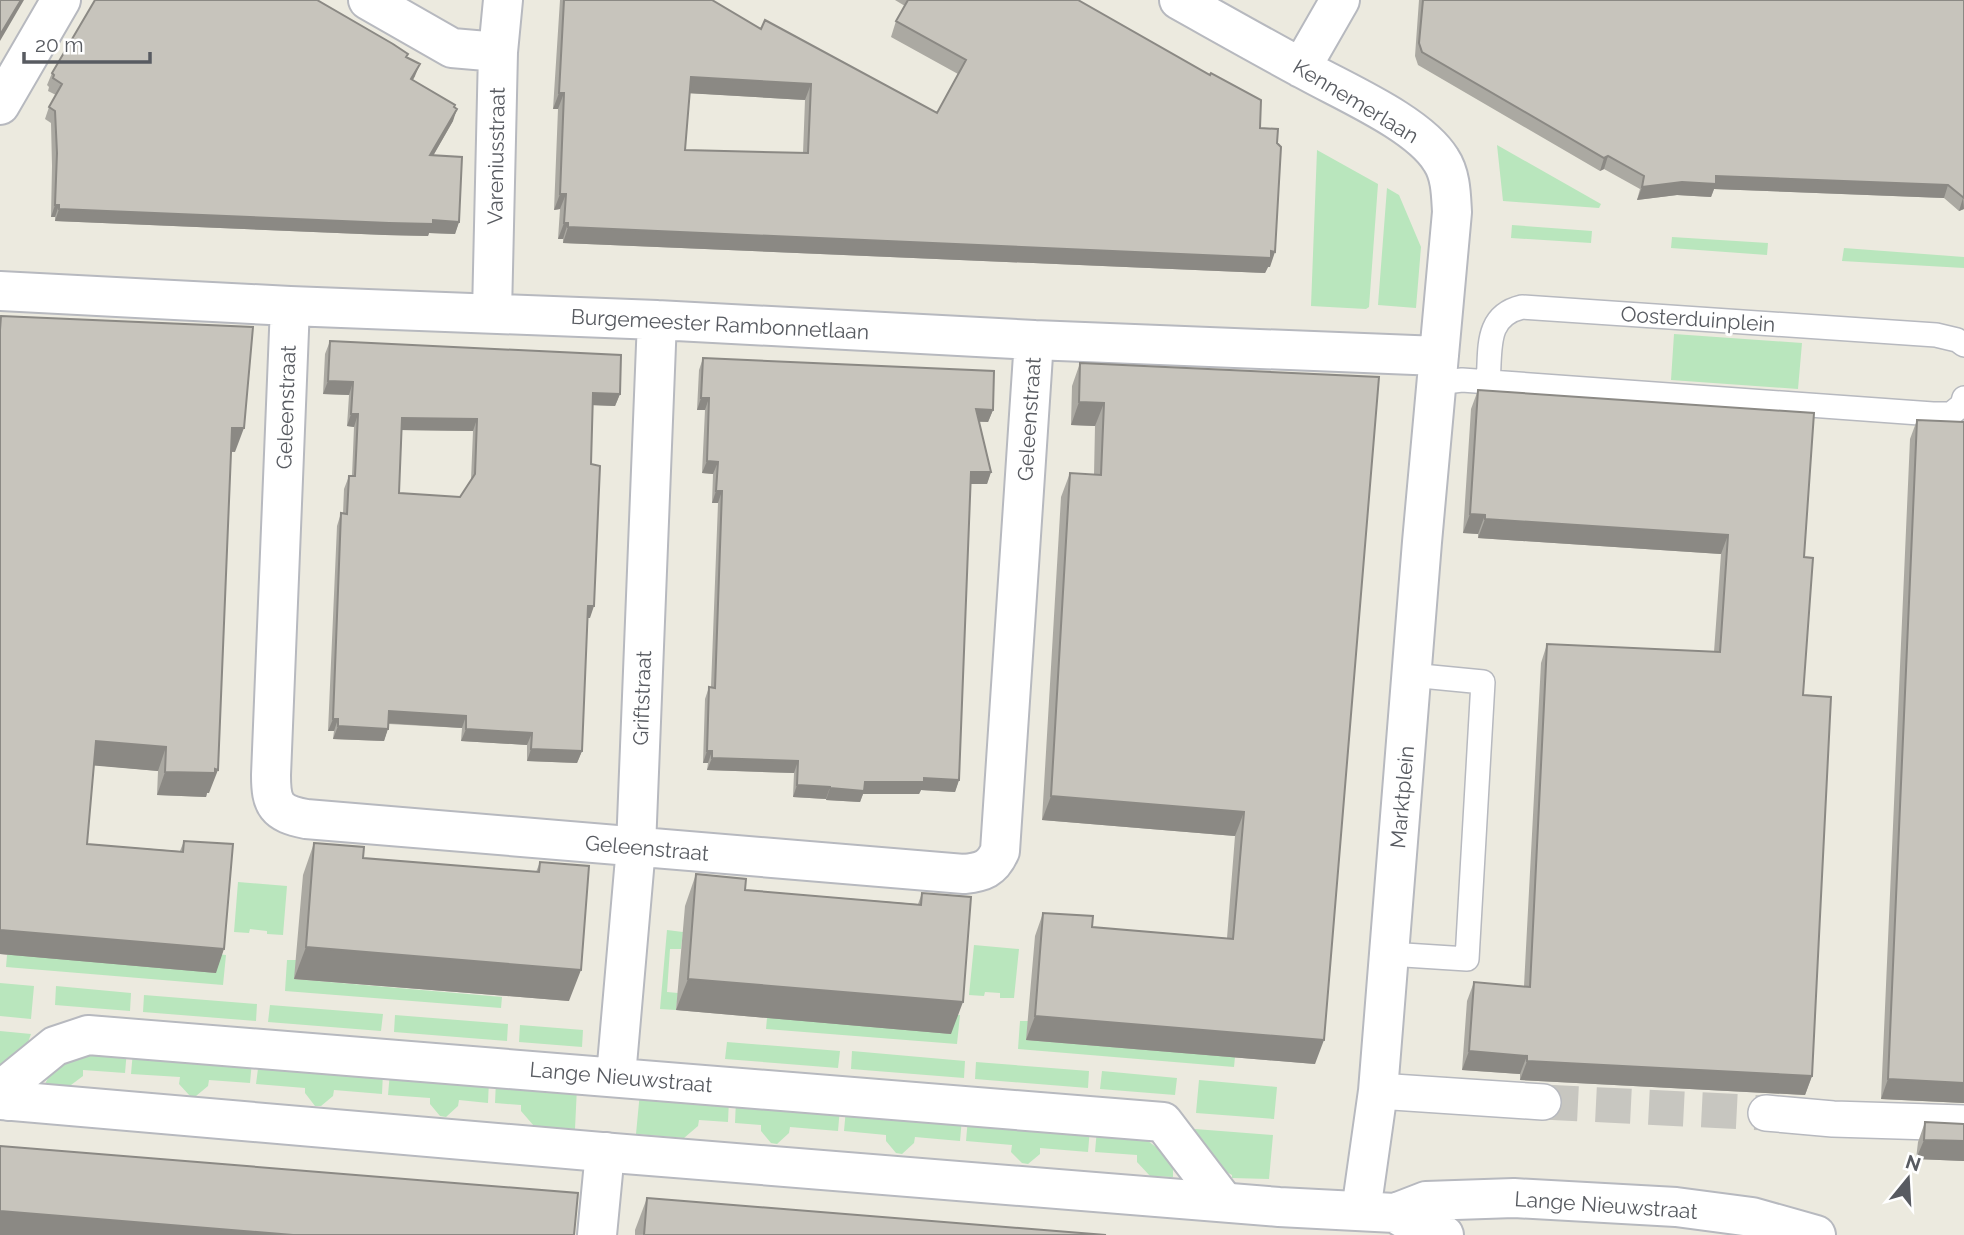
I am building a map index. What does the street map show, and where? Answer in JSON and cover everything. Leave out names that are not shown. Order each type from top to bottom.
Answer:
[{"type":"street","points":[[0,106],[61,0]]},
{"type":"street","points":[[368,0],[452,48],[498,52]]},
{"type":"street","name":"Vareniusstraat","points":[[492,313],[498,52],[503,0]]},
{"type":"street","name":"Kennemerlaan","points":[[1179,0],[1402,125],[1424,139],[1442,161],[1448,177],[1452,212],[1438,369]]},
{"type":"street","points":[[1301,68],[1340,0]]},
{"type":"street","name":"Burgemeester Rambonnetlaan","points":[[0,292],[657,320],[1034,340],[1438,369]]},
{"type":"street","name":"Geleenstraat","points":[[290,306],[271,775],[271,793],[275,807],[289,816],[306,819],[964,874],[981,873],[994,865],[1000,851],[1034,340]]},
{"type":"street","name":"Griftstraat","points":[[616,1076],[636,847],[657,320]]},
{"type":"street","name":"Marktplein","points":[[1372,1220],[1378,1091],[1410,676],[1438,369]]},
{"type":"street","name":"Lange Nieuwstraat","points":[[1224,1202],[1163,1122],[616,1076],[88,1035],[55,1045],[12,1081],[5,1101],[1224,1202],[1372,1220],[1444,1235]]},
{"type":"street","points":[[1378,1091],[1543,1102]]},
{"type":"street","points":[[1766,1113],[1964,1124]]},
{"type":"street","points":[[597,1235],[605,1152]]},
{"type":"street","name":"Lange Nieuwstraat","points":[[1372,1220],[1426,1200],[1514,1198],[1676,1207],[1752,1217],[1816,1235]]},
{"type":"lane","name":"Oosterduinplein","points":[[1488,382],[1494,326],[1501,316],[1522,307],[1936,335],[1957,340],[1964,345]]},
{"type":"lane","points":[[1438,369],[1462,380],[1933,414],[1951,414],[1962,405],[1964,398]]},
{"type":"lane","points":[[1389,954],[1467,959],[1483,682],[1410,676]]},
{"type":"green space","points":[[1497,145],[1601,204],[1599,208],[1503,201]]},
{"type":"green space","points":[[1317,150],[1378,184],[1369,307],[1366,309],[1311,306]]},
{"type":"green space","points":[[1387,188],[1399,195],[1421,247],[1416,308],[1378,305]]},
{"type":"green space","points":[[1512,225],[1592,231],[1591,243],[1511,238]]},
{"type":"green space","points":[[1672,237],[1768,243],[1767,255],[1671,248]]},
{"type":"green space","points":[[1844,248],[1964,257],[1964,268],[1842,261]]},
{"type":"green space","points":[[1674,334],[1802,343],[1798,389],[1671,380]]},
{"type":"green space","points":[[238,882],[287,886],[283,935],[250,929],[249,933],[234,932]]},
{"type":"green space","points":[[667,930],[683,932],[681,949],[670,949],[667,992],[678,993],[676,1010],[660,1009]]},
{"type":"green space","points":[[974,945],[1019,949],[1014,998],[1000,998],[1000,993],[985,992],[984,996],[969,995]]},
{"type":"green space","points":[[7,955],[226,955],[223,985],[6,967]]},
{"type":"green space","points":[[287,960],[296,960],[295,979],[502,997],[501,1008],[285,991]]},
{"type":"green space","points":[[0,983],[34,986],[31,1019],[0,1016]]},
{"type":"green space","points":[[56,986],[131,993],[130,1011],[55,1005]]},
{"type":"green space","points":[[144,995],[257,1004],[256,1021],[143,1012]]},
{"type":"green space","points":[[270,1005],[383,1014],[381,1031],[268,1022]]},
{"type":"green space","points":[[395,1015],[508,1024],[507,1041],[394,1032]]},
{"type":"green space","points":[[960,1015],[957,1044],[766,1029],[767,1018]]},
{"type":"green space","points":[[1020,1021],[1028,1021],[1027,1040],[1235,1057],[1234,1067],[1018,1049]]},
{"type":"green space","points":[[520,1025],[583,1030],[582,1047],[519,1042]]},
{"type":"green space","points":[[0,1031],[31,1034],[26,1048],[0,1065]]},
{"type":"green space","points":[[727,1042],[840,1051],[838,1068],[725,1059]]},
{"type":"green space","points":[[127,1050],[125,1073],[83,1070],[83,1076],[67,1088],[45,1084],[52,1070],[80,1053]]},
{"type":"green space","points":[[133,1051],[252,1061],[250,1083],[209,1080],[208,1086],[196,1096],[190,1096],[179,1084],[180,1077],[131,1074]]},
{"type":"green space","points":[[852,1051],[965,1061],[964,1078],[851,1069]]},
{"type":"green space","points":[[259,1061],[383,1072],[382,1094],[334,1090],[333,1096],[321,1106],[315,1106],[305,1093],[305,1088],[256,1084]]},
{"type":"green space","points":[[976,1062],[1089,1071],[1088,1088],[975,1079]]},
{"type":"green space","points":[[1102,1071],[1177,1078],[1175,1095],[1100,1089]]},
{"type":"green space","points":[[390,1072],[489,1080],[488,1103],[459,1100],[458,1106],[446,1117],[440,1116],[430,1104],[430,1098],[388,1095]]},
{"type":"green space","points":[[1199,1080],[1277,1087],[1274,1119],[1196,1113]]},
{"type":"green space","points":[[496,1081],[577,1087],[575,1129],[534,1126],[521,1111],[521,1105],[495,1103]]},
{"type":"green space","points":[[640,1092],[729,1099],[728,1122],[699,1120],[698,1126],[684,1138],[636,1134]]},
{"type":"green space","points":[[736,1100],[840,1108],[838,1131],[790,1127],[789,1133],[777,1144],[771,1143],[761,1131],[761,1125],[735,1123]]},
{"type":"green space","points":[[846,1109],[962,1118],[960,1141],[915,1137],[914,1143],[902,1154],[896,1153],[886,1141],[886,1135],[844,1131]]},
{"type":"green space","points":[[968,1118],[1090,1129],[1088,1152],[1040,1148],[1040,1154],[1028,1164],[1022,1163],[1011,1152],[1012,1145],[966,1141]]},
{"type":"green space","points":[[1097,1129],[1144,1138],[1160,1150],[1173,1166],[1173,1177],[1150,1176],[1137,1162],[1137,1155],[1095,1152]]},
{"type":"green space","points":[[1195,1129],[1273,1135],[1269,1179],[1232,1178],[1195,1140]]},
{"type":"building","points":[[0,0],[21,0],[0,35]]},
{"type":"building","points":[[95,0],[317,0],[393,44],[408,54],[406,57],[420,64],[411,79],[455,105],[457,109],[430,155],[462,157],[459,222],[433,220],[433,224],[389,223],[59,209],[59,205],[55,205],[55,111],[49,107],[62,84],[53,78],[52,73]]},
{"type":"building","points":[[564,0],[712,0],[761,29],[765,20],[937,113],[966,60],[896,21],[908,0],[1078,0],[1210,75],[1211,73],[1261,100],[1260,128],[1278,129],[1277,143],[1281,147],[1275,252],[1271,251],[1271,258],[568,227],[568,223],[564,223],[566,194],[560,194],[564,93],[559,93]],"holes":[[[691,77],[811,84],[808,153],[685,150]]]},
{"type":"building","points":[[1423,0],[1964,0],[1964,198],[1948,185],[1716,176],[1716,184],[1682,182],[1642,187],[1644,176],[1608,156],[1604,158],[1422,52],[1419,43]]},
{"type":"building","points":[[1,316],[253,327],[244,428],[232,428],[218,770],[215,769],[215,773],[165,772],[166,747],[96,741],[87,844],[183,852],[184,841],[233,844],[224,949],[0,930]]},
{"type":"building","points":[[330,341],[621,355],[620,394],[593,393],[591,464],[600,466],[594,606],[588,606],[582,751],[531,749],[532,733],[466,729],[466,716],[389,711],[388,729],[338,726],[338,719],[333,719],[341,513],[347,514],[349,476],[355,476],[358,414],[351,414],[353,382],[328,381]],"holes":[[[402,418],[477,419],[475,474],[460,497],[399,493]]]},
{"type":"building","points":[[703,358],[994,371],[993,410],[976,409],[991,472],[971,472],[959,780],[924,778],[924,782],[865,782],[864,791],[797,785],[798,761],[712,758],[712,751],[707,751],[709,687],[715,688],[722,491],[716,491],[718,462],[707,461],[709,398],[701,398]]},
{"type":"building","points":[[1080,363],[1379,377],[1324,1040],[1035,1016],[1043,913],[1093,916],[1092,927],[1233,939],[1244,812],[1051,796],[1070,473],[1101,475],[1104,403],[1079,402]]},
{"type":"building","points":[[1478,390],[1814,413],[1804,557],[1813,558],[1803,695],[1831,697],[1812,1076],[1527,1061],[1527,1056],[1469,1051],[1474,982],[1530,987],[1547,644],[1720,652],[1728,535],[1485,519],[1485,515],[1470,514]]},
{"type":"building","points":[[1917,420],[1964,422],[1964,1083],[1888,1079]]},
{"type":"building","points":[[314,843],[364,847],[363,858],[539,872],[540,862],[589,866],[581,970],[306,947]]},
{"type":"building","points":[[696,874],[746,879],[745,890],[921,905],[922,893],[971,897],[963,1002],[688,979]]},
{"type":"building","points":[[1925,1122],[1964,1124],[1964,1141],[1924,1140]]},
{"type":"building","points":[[0,1146],[578,1193],[574,1235],[293,1235],[0,1211]]},
{"type":"building","points":[[647,1198],[1106,1235],[644,1235]]},
{"type":"tunnel","points":[[1543,1102],[1766,1113]]}]
